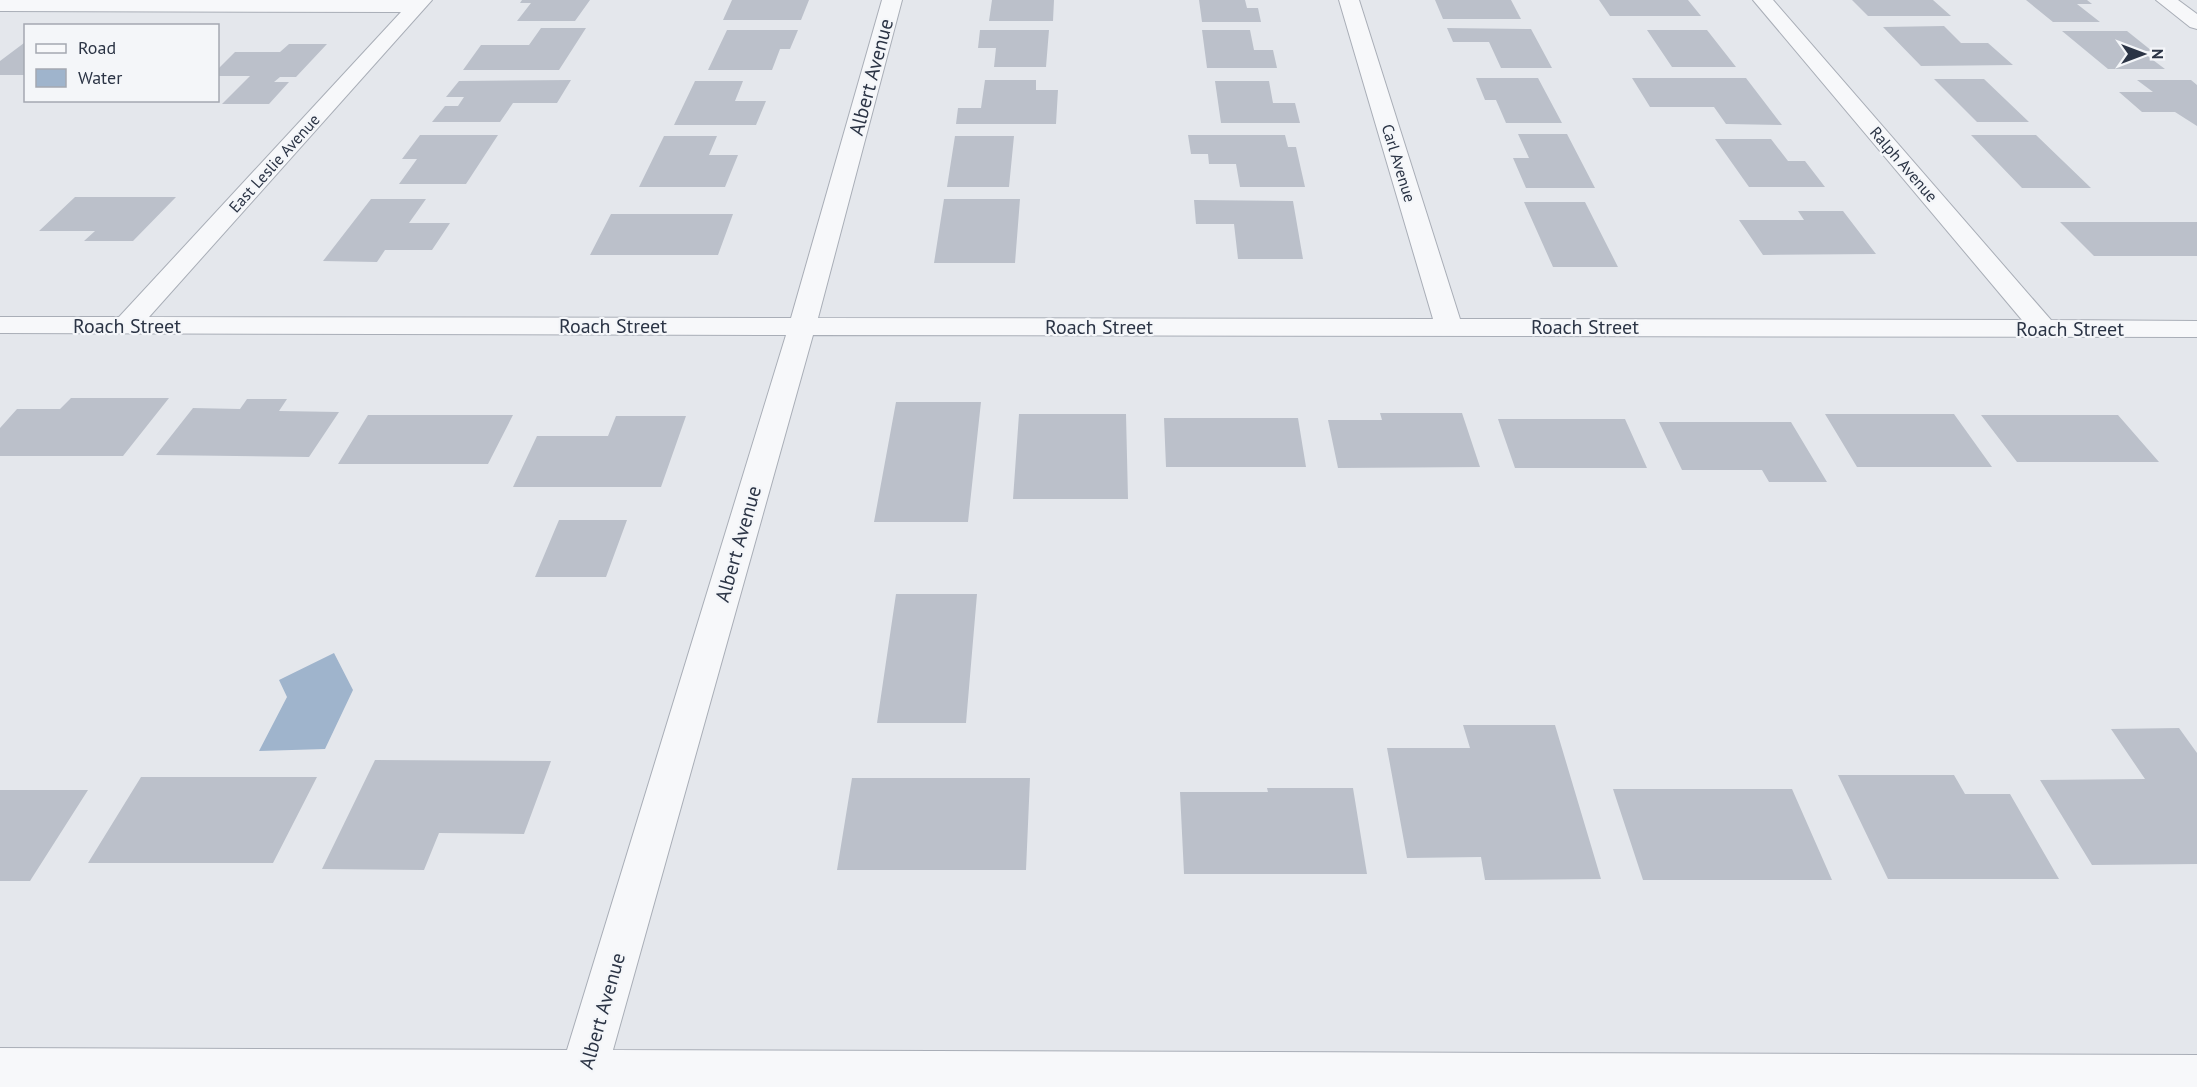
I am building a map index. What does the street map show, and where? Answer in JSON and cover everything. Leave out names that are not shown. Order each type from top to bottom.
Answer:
[{"type":"street","name":"Albert Avenue","points":[[581,1081],[802,326],[892,0]]},
{"type":"street","name":"Carl Avenue","points":[[1349,0],[1449,327]]},
{"type":"street","name":"Ralph Avenue","points":[[1763,0],[2044,329]]},
{"type":"street","points":[[2166,0],[2197,23]]},
{"type":"street","points":[[0,5],[419,3]]},
{"type":"street","name":"East Leslie Avenue","points":[[126,326],[419,3]]},
{"type":"street","name":"Roach Street","points":[[0,326],[2197,329]]},
{"type":"street","points":[[0,1071],[581,1081],[2197,1078]]},
{"type":"water","points":[[334,653],[353,690],[325,749],[259,751],[287,697],[279,680]]},
{"type":"building","points":[[522,0],[590,0],[575,21],[517,21],[531,3],[520,3]]},
{"type":"building","points":[[732,0],[809,0],[801,20],[723,20]]},
{"type":"building","points":[[992,0],[1054,0],[1053,21],[989,21]]},
{"type":"building","points":[[1199,0],[1245,0],[1247,8],[1258,8],[1261,22],[1202,22]]},
{"type":"building","points":[[1435,0],[1511,0],[1521,19],[1443,19]]},
{"type":"building","points":[[1599,0],[1688,0],[1701,16],[1610,16]]},
{"type":"building","points":[[1852,0],[1933,0],[1951,16],[1868,16]]},
{"type":"building","points":[[2026,0],[2087,0],[2092,4],[2077,4],[2100,22],[2053,22]]},
{"type":"building","points":[[1944,26],[1961,43],[1988,43],[2013,65],[1921,66],[1883,27]]},
{"type":"building","points":[[541,28],[586,28],[559,70],[463,70],[481,45],[529,45]]},
{"type":"building","points":[[1447,28],[1531,29],[1552,68],[1501,68],[1489,42],[1453,42]]},
{"type":"building","points":[[727,30],[798,30],[790,49],[780,49],[772,70],[708,70]]},
{"type":"building","points":[[980,30],[1049,30],[1046,67],[994,67],[996,48],[978,48]]},
{"type":"building","points":[[1202,30],[1250,30],[1254,50],[1273,50],[1277,68],[1207,68]]},
{"type":"building","points":[[1647,30],[1707,30],[1736,67],[1672,67]]},
{"type":"building","points":[[2062,31],[2127,31],[2152,51],[2141,51],[2165,69],[2108,69]]},
{"type":"building","points":[[24,43],[24,75],[0,75],[0,61]]},
{"type":"building","points":[[289,44],[327,44],[296,77],[280,77],[274,82],[289,82],[269,104],[222,104],[250,76],[219,76],[219,68],[235,52],[280,52]]},
{"type":"building","points":[[1476,78],[1538,78],[1562,123],[1506,123],[1496,100],[1485,100]]},
{"type":"building","points":[[1632,78],[1746,78],[1782,125],[1726,124],[1714,107],[1650,107]]},
{"type":"building","points":[[1934,79],[1984,79],[2029,122],[1977,122]]},
{"type":"building","points":[[571,80],[557,103],[513,103],[500,122],[432,122],[445,106],[458,106],[464,97],[446,97],[459,81]]},
{"type":"building","points":[[985,80],[1036,80],[1036,90],[1058,90],[1056,124],[956,124],[958,108],[981,108]]},
{"type":"building","points":[[2137,80],[2191,80],[2197,85],[2197,126],[2175,112],[2142,112],[2119,92],[2153,92]]},
{"type":"building","points":[[695,81],[743,81],[735,101],[766,101],[756,125],[674,125]]},
{"type":"building","points":[[1215,81],[1269,81],[1273,103],[1295,103],[1300,123],[1221,123]]},
{"type":"building","points":[[1518,134],[1567,134],[1595,188],[1526,188],[1513,158],[1529,158]]},
{"type":"building","points":[[420,135],[498,135],[466,184],[399,184],[417,159],[402,159]]},
{"type":"building","points":[[1188,135],[1285,135],[1288,147],[1296,147],[1305,187],[1240,187],[1236,164],[1209,164],[1208,154],[1191,154]]},
{"type":"building","points":[[1971,135],[2036,135],[2091,188],[2022,188]]},
{"type":"building","points":[[664,136],[717,136],[709,155],[738,155],[725,187],[639,187]]},
{"type":"building","points":[[955,136],[1014,136],[1009,187],[947,187]]},
{"type":"building","points":[[1715,139],[1771,139],[1788,161],[1805,161],[1825,187],[1749,187]]},
{"type":"building","points":[[75,197],[176,197],[133,241],[84,241],[95,231],[39,231]]},
{"type":"building","points":[[371,199],[426,199],[409,223],[450,223],[432,250],[385,250],[377,262],[323,261]]},
{"type":"building","points":[[944,199],[1020,199],[1015,263],[934,263]]},
{"type":"building","points":[[1194,200],[1293,201],[1303,259],[1238,259],[1234,224],[1196,224]]},
{"type":"building","points":[[1524,202],[1585,202],[1618,267],[1553,267]]},
{"type":"building","points":[[1798,211],[1843,211],[1876,254],[1763,255],[1739,220],[1804,220]]},
{"type":"building","points":[[611,214],[733,214],[718,255],[590,255]]},
{"type":"building","points":[[2060,222],[2197,222],[2197,256],[2094,256]]},
{"type":"building","points":[[71,398],[169,398],[123,456],[0,456],[0,428],[17,409],[60,409]]},
{"type":"building","points":[[247,399],[287,399],[279,411],[339,412],[309,457],[156,455],[193,408],[240,409]]},
{"type":"building","points":[[896,402],[981,402],[968,522],[874,522]]},
{"type":"building","points":[[1380,413],[1462,413],[1480,467],[1338,468],[1328,420],[1382,420]]},
{"type":"building","points":[[1019,414],[1126,414],[1128,499],[1013,499]]},
{"type":"building","points":[[1825,414],[1954,414],[1992,467],[1857,467]]},
{"type":"building","points":[[368,415],[513,415],[488,464],[338,464]]},
{"type":"building","points":[[1981,415],[2118,415],[2159,462],[2017,462]]},
{"type":"building","points":[[616,416],[686,416],[661,487],[513,487],[537,436],[608,436]]},
{"type":"building","points":[[1164,418],[1298,418],[1306,467],[1166,467]]},
{"type":"building","points":[[1498,419],[1625,419],[1647,468],[1515,468]]},
{"type":"building","points":[[1659,422],[1791,422],[1827,482],[1769,482],[1762,470],[1682,470]]},
{"type":"building","points":[[559,520],[627,520],[606,577],[535,577]]},
{"type":"building","points":[[896,594],[977,594],[966,723],[877,723]]},
{"type":"building","points":[[1463,725],[1555,725],[1601,879],[1485,880],[1481,857],[1407,858],[1387,748],[1470,748]]},
{"type":"building","points":[[2179,728],[2197,753],[2197,864],[2092,865],[2040,780],[2145,779],[2111,729]]},
{"type":"building","points":[[375,760],[551,761],[524,834],[439,833],[424,870],[322,869]]},
{"type":"building","points":[[1838,775],[1954,775],[1965,794],[2010,794],[2059,879],[1888,879]]},
{"type":"building","points":[[141,777],[317,777],[273,863],[88,863]]},
{"type":"building","points":[[852,778],[1030,778],[1026,870],[837,870]]},
{"type":"building","points":[[1267,788],[1353,788],[1367,874],[1184,874],[1180,792],[1268,792]]},
{"type":"building","points":[[1613,789],[1792,789],[1832,880],[1643,880]]},
{"type":"building","points":[[0,790],[88,790],[30,881],[0,881]]}]
